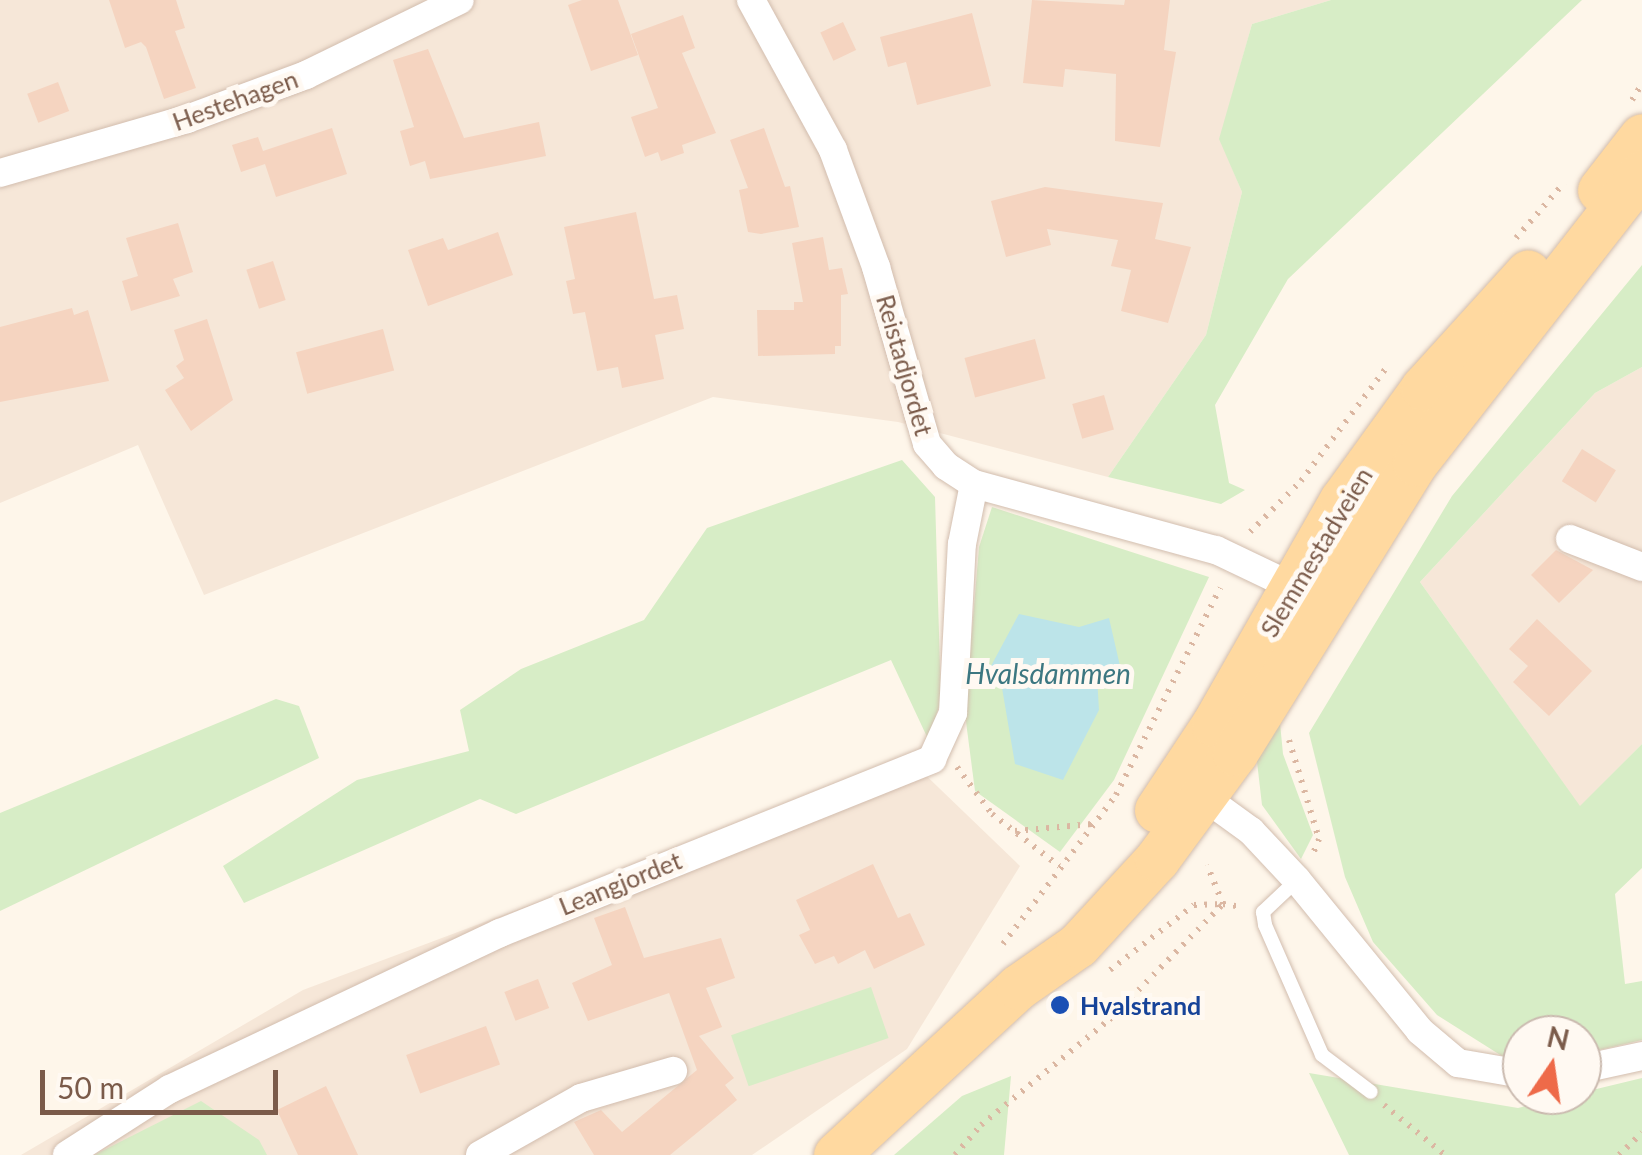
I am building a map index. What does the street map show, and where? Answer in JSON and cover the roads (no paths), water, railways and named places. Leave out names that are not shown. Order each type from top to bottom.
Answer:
[{"type":"main road","name":"Slemmestadveien","points":[[1309,595],[1342,500],[1423,388],[1642,136]]},
{"type":"main road","name":"Slemmestadveien","points":[[836,1155],[1018,987],[1053,926],[1192,788],[1309,595],[1642,172]]},
{"type":"street","name":"Hestehagen","points":[[0,173],[187,120],[289,81],[460,0]]},
{"type":"street","name":"Reistadjordet","points":[[751,0],[833,150],[876,267],[927,444],[974,484],[1216,550],[1309,595]]},
{"type":"street","name":"Leangjordet","points":[[67,1155],[107,1124],[282,1034],[500,933],[917,770],[943,742],[953,713],[962,544],[974,484]]},
{"type":"street","points":[[1570,538],[1642,567]]},
{"type":"street","points":[[1192,788],[1251,830],[1297,880],[1420,1031],[1458,1063],[1502,1071]]},
{"type":"street","points":[[1602,1065],[1642,1056]]},
{"type":"street","points":[[480,1155],[582,1098],[674,1071]]},
{"type":"lane","points":[[1297,880],[1263,912],[1322,1055],[1371,1092]]},
{"type":"water","name":"Hvalsdammen","points":[[1019,614],[1079,627],[1109,618],[1120,666],[1097,676],[1099,710],[1063,780],[1015,764],[1002,688],[991,666]]},
{"type":"place","name":"Hvalstrand","points":[[1060,1005]]}]
